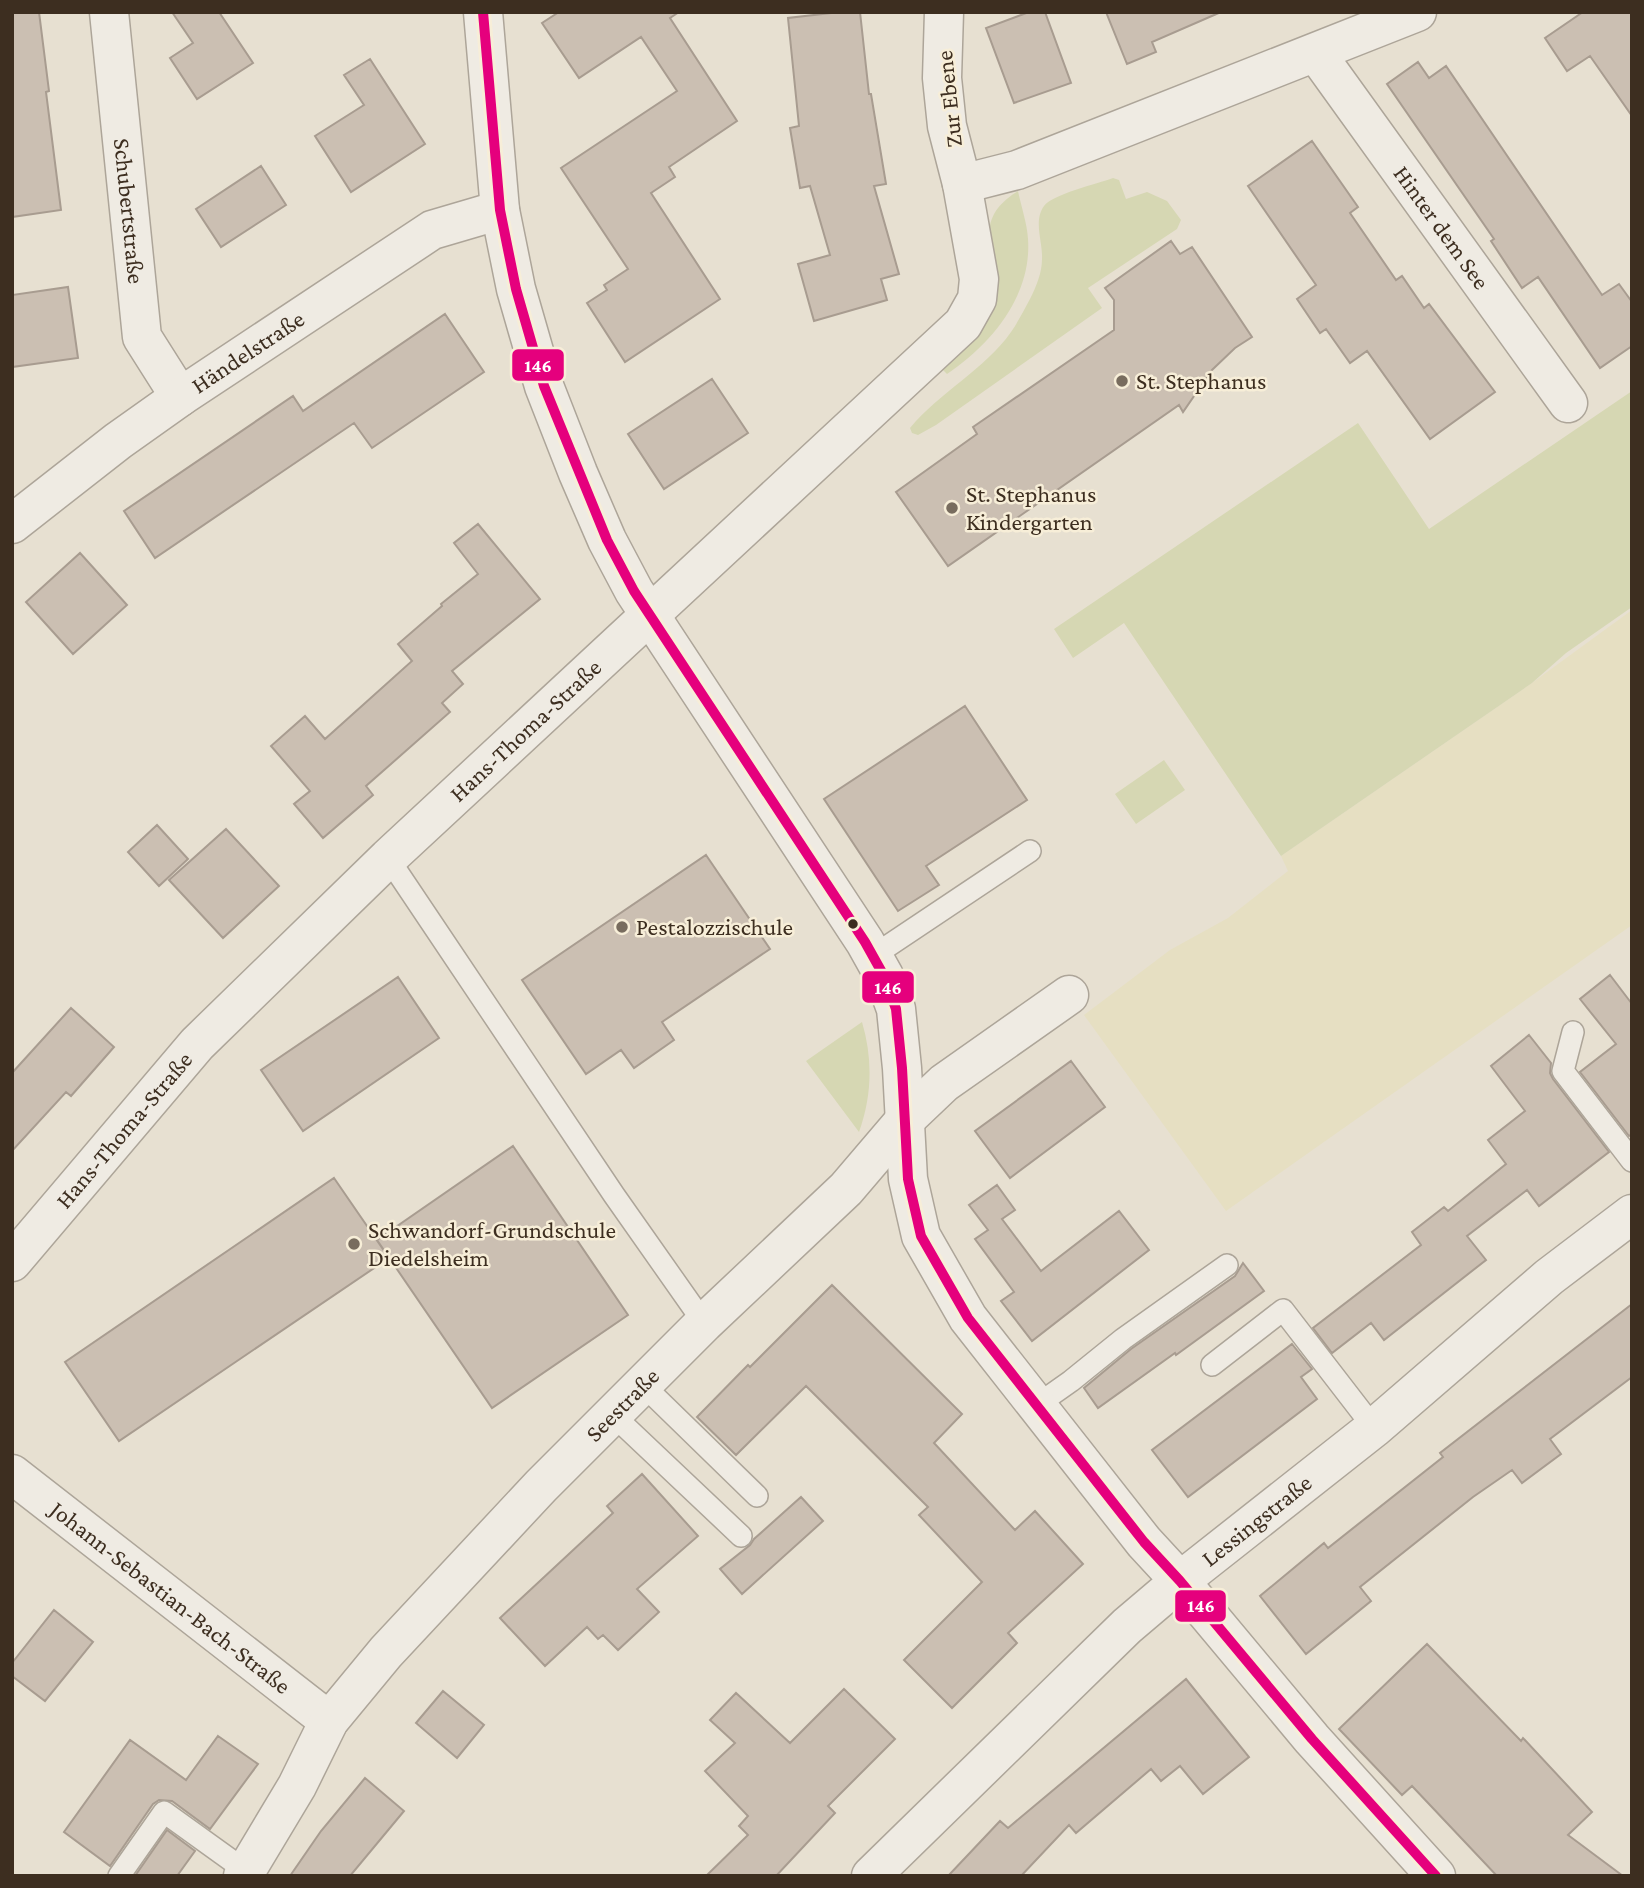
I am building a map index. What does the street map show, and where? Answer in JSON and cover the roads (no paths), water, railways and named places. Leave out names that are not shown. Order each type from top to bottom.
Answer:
[{"type":"street","name":"Schubertstraße","points":[[109,12],[142,337],[180,397]]},
{"type":"street","points":[[483,12],[500,210],[516,289],[544,386],[607,540],[634,591],[873,956],[896,1009],[908,1179],[921,1236],[968,1318],[1144,1542],[1180,1581],[1312,1740],[1436,1876]]},
{"type":"street","name":"Zur Ebene","points":[[944,12],[942,78],[947,126],[962,184]]},
{"type":"street","points":[[962,184],[1017,170],[1418,12]]},
{"type":"street","name":"Hinter dem See","points":[[1316,53],[1568,403]]},
{"type":"street","name":"Hans-Thoma-Straße","points":[[12,1262],[197,1044],[388,858],[963,324],[977,299],[979,279],[962,184]]},
{"type":"street","name":"Händelstraße","points":[[12,524],[118,441],[180,397],[432,230],[500,210]]},
{"type":"street","name":"Seestraße","points":[[245,1873],[298,1786],[329,1721],[386,1652],[541,1486],[704,1323],[846,1189],[904,1121],[944,1083],[1069,995]]},
{"type":"street","name":"Lessingstraße","points":[[871,1876],[1127,1626],[1180,1581],[1374,1429],[1549,1277],[1632,1214]]},
{"type":"street","name":"Johann-Sebastian-Bach-Straße","points":[[17,1486],[329,1721]]},
{"type":"lane","points":[[873,956],[1030,851]]},
{"type":"lane","points":[[388,858],[614,1195],[704,1323]]},
{"type":"lane","points":[[1573,1032],[1563,1071],[1632,1161]]},
{"type":"lane","points":[[1037,1405],[1123,1339],[1227,1265]]},
{"type":"lane","points":[[1212,1365],[1283,1310],[1374,1429]]},
{"type":"lane","points":[[643,1385],[757,1496]]},
{"type":"lane","points":[[613,1415],[741,1536]]},
{"type":"lane","points":[[119,1876],[164,1812],[245,1873]]},
{"type":"place","name":"St. Stephanus","points":[[1122,381]]},
{"type":"place","name":"St. Stephanus Kindergarten","points":[[952,508]]},
{"type":"place","name":"Pestalozzischule","points":[[622,927]]},
{"type":"place","name":"Schwandorf-Grundschule Diedelsheim","points":[[354,1244]]}]
